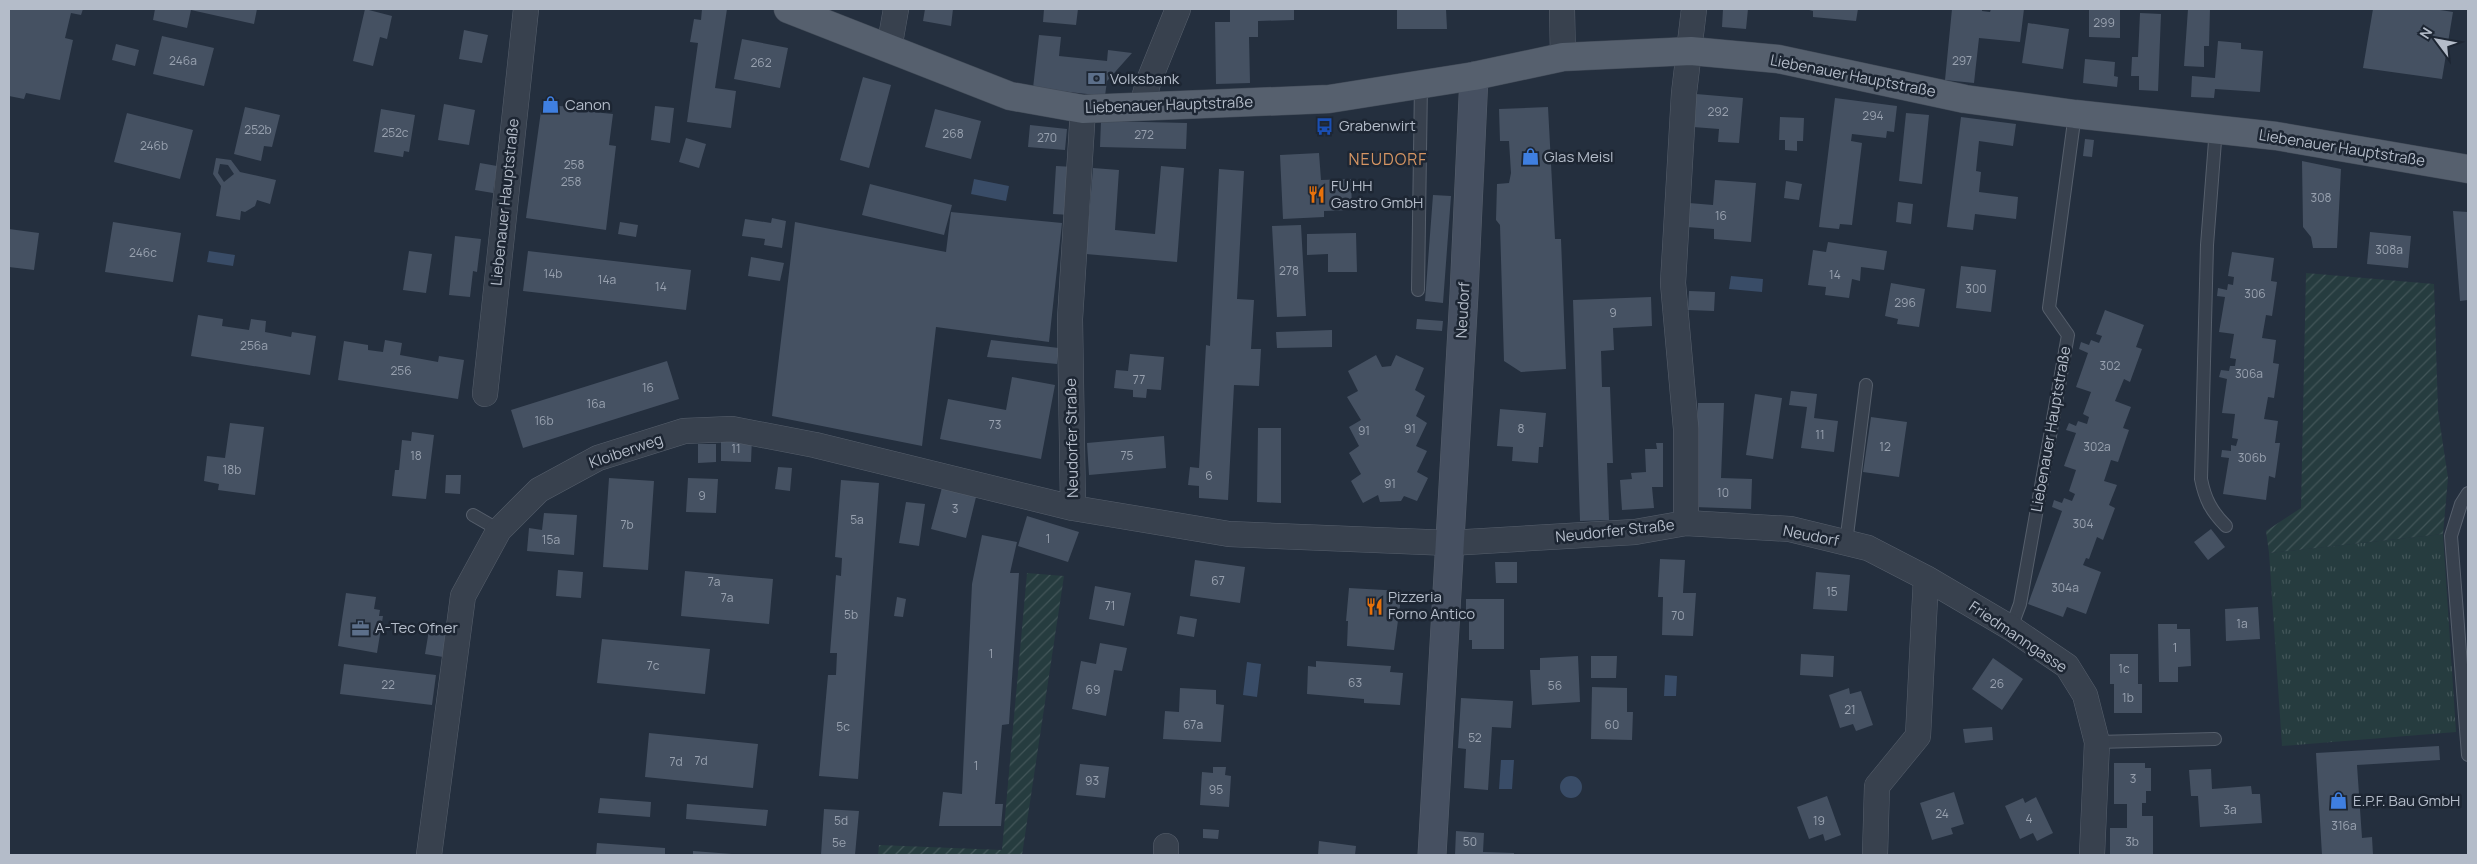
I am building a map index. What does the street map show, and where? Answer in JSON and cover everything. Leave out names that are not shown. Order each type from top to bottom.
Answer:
[{"type":"main road","name":"Liebenauer Hauptstraße","points":[[788,9],[1010,96],[1082,109],[1329,99],[1474,76],[1563,57],[1691,52],[1778,59],[1966,99],[2074,114],[2276,136],[2468,169]]},
{"type":"street","name":"Liebenauer Hauptstraße","points":[[485,394],[526,9]]},
{"type":"street","points":[[889,49],[896,9]]},
{"type":"street","points":[[1142,106],[1148,83],[1178,9]]},
{"type":"street","points":[[1562,9],[1563,57]]},
{"type":"street","points":[[1691,52],[1694,9]]},
{"type":"street","name":"Neudorfer Straße","points":[[1082,109],[1070,319],[1073,508],[1228,534],[1450,543],[1635,532],[1686,523],[1686,429],[1673,283],[1684,93],[1691,52]]},
{"type":"street","name":"Neudorf","points":[[1450,543],[1474,76]]},
{"type":"street","name":"Kloiberweg","points":[[430,855],[463,596],[498,530],[539,490],[598,458],[684,432],[732,429],[815,445],[1073,508]]},
{"type":"street","name":"Neudorf","points":[[1686,523],[1790,529],[1868,548],[1926,578]]},
{"type":"street","points":[[1432,855],[1450,543]]},
{"type":"street","points":[[1875,855],[1877,786],[1918,736],[1926,578]]},
{"type":"street","name":"Friedmanngasse","points":[[1926,578],[2011,628],[2067,666],[2085,695],[2097,742],[2092,855]]},
{"type":"lane","points":[[1418,290],[1421,84]]},
{"type":"lane","name":"Liebenauer Hauptstraße","points":[[2011,628],[2020,604],[2068,335],[2050,308],[2074,114]]},
{"type":"lane","points":[[2216,128],[2207,245],[2201,478],[2205,498],[2212,512],[2226,526]]},
{"type":"lane","name":"Neudorf","points":[[1846,543],[1866,385]]},
{"type":"lane","points":[[2468,493],[2461,504],[2451,536],[2468,754]]},
{"type":"lane","points":[[473,515],[498,530]]},
{"type":"lane","points":[[2097,742],[2215,739]]},
{"type":"green space","points":[[2306,273],[2434,284],[2438,411],[2448,478],[2443,534],[2269,553],[2266,531],[2301,508]]},
{"type":"green space","points":[[2443,534],[2456,732],[2282,746],[2269,553]]},
{"type":"green space","points":[[1027,573],[1064,576],[1022,855],[878,855],[879,845],[1002,850]]},
{"type":"water","points":[[974,179],[1009,186],[1006,201],[971,194]]},
{"type":"water","points":[[209,251],[235,255],[233,266],[207,262]]},
{"type":"water","points":[[1731,276],[1763,279],[1762,292],[1729,289]]},
{"type":"water","points":[[1247,662],[1261,664],[1257,697],[1243,695]]},
{"type":"water","points":[[1665,675],[1677,676],[1676,696],[1664,696]]},
{"type":"water","points":[[1501,760],[1514,760],[1512,789],[1499,789]]},
{"type":"water","points":[[1571,776],[1579,779],[1582,787],[1579,795],[1571,798],[1563,795],[1560,787],[1563,779]]},
{"type":"building","points":[[9,9],[83,9],[81,15],[71,13],[65,38],[73,40],[60,100],[26,93],[24,99],[9,96]]},
{"type":"building","points":[[155,9],[257,9],[254,24],[191,10],[187,28],[153,20]]},
{"type":"building","points":[[365,9],[392,16],[387,39],[380,37],[373,66],[353,61]]},
{"type":"building","points":[[702,9],[727,9],[715,88],[736,91],[731,128],[687,122],[698,43],[690,42],[694,19],[701,20]]},
{"type":"building","points":[[925,9],[953,9],[951,26],[923,21]]},
{"type":"building","points":[[1044,9],[1078,9],[1076,25],[1043,22]]},
{"type":"building","points":[[1230,9],[1294,9],[1294,20],[1258,21],[1258,37],[1249,37],[1250,83],[1216,84],[1215,22],[1230,22]]},
{"type":"building","points":[[1397,9],[1446,9],[1447,29],[1397,29]]},
{"type":"building","points":[[1723,9],[1748,9],[1746,29],[1722,27]]},
{"type":"building","points":[[1805,9],[1858,9],[1856,21],[1813,17],[1813,11]]},
{"type":"building","points":[[1952,9],[1982,9],[1982,11],[1990,12],[1991,9],[2024,9],[2020,42],[1979,38],[1974,83],[1945,80]]},
{"type":"building","points":[[2089,9],[2120,9],[2120,38],[2089,37]]},
{"type":"building","points":[[2188,9],[2210,9],[2209,46],[2204,46],[2204,67],[2184,66]]},
{"type":"building","points":[[2373,9],[2434,9],[2453,12],[2442,79],[2363,68]]},
{"type":"building","points":[[2140,13],[2161,14],[2158,91],[2139,90],[2139,76],[2131,76],[2132,57],[2138,57]]},
{"type":"building","points":[[2028,23],[2069,29],[2063,69],[2022,63]]},
{"type":"building","points":[[464,30],[488,35],[482,63],[459,59]]},
{"type":"building","points":[[1039,35],[1061,37],[1059,56],[1107,61],[1108,50],[1132,53],[1107,81],[1105,96],[1033,88]]},
{"type":"building","points":[[162,36],[214,48],[204,86],[153,74]]},
{"type":"building","points":[[742,39],[788,48],[780,88],[734,79]]},
{"type":"building","points":[[2218,41],[2241,43],[2241,49],[2263,51],[2260,92],[2215,89],[2214,98],[2191,97],[2192,76],[2215,78]]},
{"type":"building","points":[[116,44],[139,50],[135,66],[112,60]]},
{"type":"building","points":[[2085,59],[2115,62],[2114,76],[2118,77],[2117,87],[2083,83]]},
{"type":"building","points":[[863,77],[891,85],[869,168],[840,160]]},
{"type":"building","points":[[1696,94],[1743,98],[1739,143],[1718,142],[1719,129],[1693,127]]},
{"type":"building","points":[[1835,98],[1897,106],[1894,132],[1887,131],[1886,138],[1852,134],[1851,141],[1862,143],[1852,225],[1840,224],[1839,229],[1819,227]]},
{"type":"building","points":[[444,104],[475,110],[469,145],[438,140]]},
{"type":"building","points":[[542,104],[578,108],[578,104],[593,107],[593,112],[613,114],[609,145],[616,146],[606,230],[526,218]]},
{"type":"building","points":[[655,106],[674,108],[670,143],[651,140]]},
{"type":"building","points":[[245,107],[280,115],[272,147],[264,146],[261,161],[234,154]]},
{"type":"building","points":[[1548,107],[1555,239],[1561,239],[1566,369],[1521,372],[1504,361],[1500,225],[1496,220],[1497,184],[1509,183],[1511,173],[1509,141],[1500,141],[1499,109]]},
{"type":"building","points":[[381,109],[415,115],[409,152],[404,151],[403,157],[374,152]]},
{"type":"building","points":[[935,109],[981,121],[971,159],[925,147]]},
{"type":"building","points":[[127,113],[193,130],[180,179],[114,162]]},
{"type":"building","points":[[1906,113],[1929,115],[1922,184],[1899,181]]},
{"type":"building","points":[[1780,117],[1804,118],[1803,141],[1797,141],[1797,151],[1785,150],[1785,140],[1779,140]]},
{"type":"building","points":[[1961,117],[2016,124],[2013,146],[1979,141],[1976,171],[1981,172],[1979,192],[2018,197],[2016,219],[1975,214],[1973,230],[1947,227]]},
{"type":"building","points":[[1101,121],[1187,123],[1186,149],[1100,147]]},
{"type":"building","points":[[1030,125],[1067,129],[1065,150],[1028,147]]},
{"type":"building","points":[[686,138],[706,144],[699,168],[679,162]]},
{"type":"building","points":[[2085,139],[2094,140],[2092,157],[2083,156]]},
{"type":"building","name":"FU HH Gastro GmbH","points":[[1319,153],[1321,180],[1351,179],[1352,210],[1324,211],[1324,217],[1283,219],[1280,155]]},
{"type":"building","points":[[216,158],[231,160],[240,172],[276,180],[270,204],[257,200],[255,206],[245,212],[241,211],[240,220],[216,216],[221,186],[213,174]],"holes":[[[220,164],[228,165],[234,174],[224,182],[218,173]]]},
{"type":"building","points":[[2302,161],[2341,169],[2337,248],[2313,248],[2311,237],[2303,227]]},
{"type":"building","points":[[480,163],[497,166],[493,193],[475,190]]},
{"type":"building","points":[[1056,166],[1074,167],[1071,215],[1053,214]]},
{"type":"building","points":[[1161,166],[1184,168],[1177,262],[1086,254],[1093,168],[1119,170],[1115,230],[1155,234]]},
{"type":"building","points":[[1219,169],[1244,171],[1237,299],[1254,300],[1251,349],[1261,349],[1259,386],[1234,385],[1228,500],[1199,498],[1199,486],[1188,485],[1190,467],[1199,468],[1206,345],[1210,346]]},
{"type":"building","points":[[1715,180],[1756,183],[1751,242],[1714,239],[1714,229],[1687,227],[1689,203],[1713,205]]},
{"type":"building","points":[[1786,181],[1802,184],[1799,200],[1784,198]]},
{"type":"building","points":[[870,184],[952,205],[944,235],[862,215]]},
{"type":"building","points":[[1433,195],[1451,196],[1443,303],[1425,301]]},
{"type":"building","points":[[1898,202],[1913,204],[1911,224],[1896,222]]},
{"type":"building","points":[[2453,211],[2468,212],[2468,300],[2460,301]]},
{"type":"building","points":[[951,212],[1062,223],[1049,342],[936,327],[922,446],[772,416],[795,222],[946,252]]},
{"type":"building","points":[[772,218],[786,221],[782,248],[764,245],[765,239],[742,236],[745,219],[771,223]]},
{"type":"building","points":[[113,222],[181,233],[173,282],[105,272]]},
{"type":"building","points":[[620,222],[638,225],[636,237],[618,234]]},
{"type":"building","points":[[1301,225],[1306,316],[1277,317],[1272,226]]},
{"type":"building","points":[[9,229],[39,233],[34,270],[9,267]]},
{"type":"building","points":[[2370,232],[2411,236],[2408,268],[2367,264]]},
{"type":"building","points":[[1356,233],[1357,272],[1328,272],[1328,254],[1307,255],[1307,234]]},
{"type":"building","points":[[455,236],[481,239],[477,272],[473,271],[470,297],[449,295]]},
{"type":"building","points":[[1828,242],[1887,251],[1884,270],[1861,267],[1860,281],[1852,279],[1849,298],[1825,295],[1826,287],[1808,285],[1813,250],[1826,252]]},
{"type":"building","points":[[409,251],[432,254],[426,293],[403,290]]},
{"type":"building","points":[[528,251],[691,270],[686,310],[523,291]]},
{"type":"building","points":[[2232,252],[2274,258],[2271,281],[2277,282],[2272,316],[2266,315],[2262,338],[2276,340],[2273,363],[2279,364],[2274,398],[2268,397],[2264,419],[2278,421],[2275,443],[2280,443],[2275,478],[2269,476],[2266,500],[2223,494],[2229,458],[2221,457],[2222,450],[2231,451],[2231,445],[2236,446],[2238,439],[2232,438],[2235,414],[2222,413],[2227,379],[2219,377],[2221,370],[2229,371],[2230,366],[2235,366],[2236,359],[2230,358],[2234,334],[2219,332],[2225,297],[2217,296],[2218,288],[2227,290],[2228,284],[2233,285],[2234,277],[2228,276]]},
{"type":"building","points":[[751,257],[784,263],[780,281],[748,276]]},
{"type":"building","points":[[1961,266],[1996,270],[1991,312],[1956,308]]},
{"type":"building","points":[[1891,283],[1925,289],[1919,327],[1897,324],[1898,319],[1885,316]]},
{"type":"building","points":[[1689,291],[1715,292],[1714,311],[1688,310]]},
{"type":"building","points":[[1651,297],[1652,326],[1613,328],[1614,350],[1601,351],[1602,387],[1610,387],[1613,463],[1607,463],[1609,520],[1580,521],[1573,300]]},
{"type":"building","points":[[2105,310],[2144,325],[2136,347],[2142,349],[2130,382],[2124,379],[2115,401],[2131,407],[2123,428],[2129,430],[2118,462],[2111,460],[2104,481],[2117,485],[2109,505],[2115,508],[2103,540],[2097,537],[2089,559],[2086,558],[2083,565],[2101,572],[2086,614],[2067,607],[2063,617],[2028,604],[2062,511],[2052,507],[2054,500],[2062,503],[2064,498],[2072,501],[2075,494],[2069,491],[2076,470],[2064,466],[2076,433],[2066,430],[2069,423],[2076,426],[2078,421],[2087,424],[2089,417],[2083,414],[2091,392],[2076,387],[2088,353],[2079,349],[2081,342],[2089,345],[2091,340],[2099,343],[2102,336],[2096,334]]},
{"type":"building","points":[[198,315],[223,319],[222,326],[249,330],[251,319],[266,321],[265,332],[291,337],[292,332],[316,336],[310,375],[191,356]]},
{"type":"building","points":[[1417,319],[1443,321],[1442,331],[1416,329]]},
{"type":"building","points":[[1332,330],[1332,347],[1277,348],[1276,332]]},
{"type":"building","points":[[385,340],[402,343],[400,355],[438,362],[439,356],[464,360],[458,399],[338,380],[344,341],[368,345],[368,350],[383,352]]},
{"type":"building","points":[[991,340],[1059,348],[1057,364],[987,357]]},
{"type":"building","points":[[1130,354],[1164,357],[1161,390],[1147,389],[1146,398],[1133,397],[1133,390],[1114,388],[1116,370],[1128,371]]},
{"type":"building","points":[[1376,355],[1382,367],[1391,366],[1396,355],[1424,368],[1415,390],[1425,396],[1416,416],[1427,423],[1416,446],[1427,451],[1417,472],[1428,478],[1417,501],[1404,496],[1401,501],[1380,502],[1378,495],[1363,503],[1351,481],[1361,474],[1349,453],[1359,446],[1349,427],[1361,420],[1347,397],[1358,391],[1348,371]]},
{"type":"building","points":[[667,361],[679,399],[523,448],[511,410]]},
{"type":"building","points":[[1012,377],[1055,385],[1041,459],[940,439],[948,399],[1006,410]]},
{"type":"building","points":[[1791,391],[1817,394],[1814,418],[1838,421],[1834,452],[1801,448],[1807,407],[1789,405]]},
{"type":"building","points":[[1755,394],[1782,398],[1773,459],[1746,455]]},
{"type":"building","points":[[1698,403],[1724,403],[1721,478],[1752,479],[1751,509],[1694,507]]},
{"type":"building","points":[[1500,409],[1546,413],[1543,447],[1539,447],[1538,463],[1512,461],[1513,447],[1497,446]]},
{"type":"building","points":[[1871,417],[1907,422],[1899,477],[1863,472]]},
{"type":"building","points":[[230,423],[264,427],[255,495],[218,490],[219,484],[204,481],[207,456],[225,458]]},
{"type":"building","points":[[1258,428],[1281,428],[1281,503],[1257,502]]},
{"type":"building","points":[[412,432],[434,435],[426,499],[392,496],[395,470],[399,470],[402,440],[411,441]]},
{"type":"building","points":[[1164,436],[1166,468],[1089,475],[1087,443]]},
{"type":"building","points":[[721,437],[752,438],[751,462],[721,461]]},
{"type":"building","points":[[1656,443],[1663,443],[1663,487],[1652,487],[1654,508],[1622,510],[1620,480],[1632,479],[1631,473],[1646,472],[1645,449],[1657,449]]},
{"type":"building","points":[[698,444],[716,444],[716,462],[698,463]]},
{"type":"building","points":[[778,467],[792,468],[790,491],[775,489]]},
{"type":"building","points":[[446,475],[461,475],[460,494],[445,493]]},
{"type":"building","points":[[609,478],[654,481],[648,570],[603,567]]},
{"type":"building","points":[[688,478],[718,479],[716,513],[686,512]]},
{"type":"building","points":[[841,480],[879,483],[858,779],[819,776],[828,675],[836,675],[837,653],[830,653],[836,575],[841,576],[842,558],[835,557]]},
{"type":"building","points":[[944,480],[978,489],[966,538],[931,529]]},
{"type":"building","points":[[906,502],[925,504],[919,546],[899,543]]},
{"type":"building","points":[[544,513],[577,515],[574,555],[527,551],[529,528],[542,530]]},
{"type":"building","points":[[1027,516],[1079,532],[1068,562],[1018,546]]},
{"type":"building","points":[[2211,529],[2225,547],[2208,560],[2194,542]]},
{"type":"building","points":[[982,535],[1017,542],[1010,573],[1019,573],[1009,724],[1002,725],[995,804],[1003,804],[1001,826],[939,826],[943,792],[962,794],[972,584]]},
{"type":"building","points":[[1660,559],[1685,560],[1683,593],[1696,593],[1693,636],[1662,635],[1663,597],[1658,597]]},
{"type":"building","points":[[1195,560],[1245,567],[1240,603],[1190,596]]},
{"type":"building","points":[[1495,562],[1517,562],[1517,583],[1496,583]]},
{"type":"building","points":[[558,570],[583,572],[581,598],[556,596]]},
{"type":"building","points":[[685,571],[773,579],[769,624],[681,616]]},
{"type":"building","points":[[1816,572],[1850,575],[1847,611],[1813,609]]},
{"type":"building","points":[[1095,586],[1131,593],[1124,626],[1089,619]]},
{"type":"building","points":[[1349,588],[1402,591],[1394,650],[1347,646],[1348,621],[1346,621]]},
{"type":"building","points":[[346,593],[376,597],[374,609],[380,610],[379,616],[383,616],[377,653],[338,646]]},
{"type":"building","points":[[897,597],[906,599],[903,617],[894,616]]},
{"type":"building","points":[[1466,599],[1504,599],[1504,649],[1472,649],[1472,640],[1469,640],[1469,610],[1466,610]]},
{"type":"building","points":[[2258,607],[2260,639],[2226,641],[2225,609]]},
{"type":"building","points":[[1180,616],[1197,619],[1194,637],[1177,634]]},
{"type":"building","points":[[2158,624],[2177,624],[2177,629],[2190,629],[2191,666],[2178,667],[2178,682],[2159,682]]},
{"type":"building","points":[[429,630],[447,636],[443,657],[425,654]]},
{"type":"building","points":[[602,639],[710,649],[705,694],[597,683]]},
{"type":"building","points":[[1100,643],[1127,648],[1122,671],[1114,670],[1106,716],[1072,709],[1081,661],[1096,664]]},
{"type":"building","points":[[1801,654],[1834,656],[1833,677],[1800,675]]},
{"type":"building","points":[[2110,654],[2138,654],[2138,684],[2142,684],[2142,713],[2114,713],[2114,684],[2110,684]]},
{"type":"building","points":[[1578,656],[1580,702],[1532,705],[1530,670],[1540,670],[1540,658]]},
{"type":"building","points":[[1591,656],[1617,656],[1616,678],[1591,678]]},
{"type":"building","points":[[1993,658],[2023,679],[2002,710],[1972,689]]},
{"type":"building","points":[[1316,661],[1391,666],[1390,672],[1403,673],[1400,705],[1364,703],[1364,699],[1307,694],[1308,666],[1316,667]]},
{"type":"building","points":[[344,664],[436,675],[432,705],[340,694]]},
{"type":"building","points":[[1592,687],[1627,688],[1627,712],[1633,712],[1632,740],[1591,739]]},
{"type":"building","points":[[1180,688],[1216,690],[1216,704],[1224,705],[1221,742],[1163,739],[1165,711],[1179,712]]},
{"type":"building","points":[[1849,688],[1850,694],[1861,691],[1873,725],[1856,731],[1853,724],[1840,728],[1829,695]]},
{"type":"building","points":[[1461,698],[1513,701],[1511,728],[1492,727],[1488,790],[1464,788],[1466,749],[1458,748]]},
{"type":"building","points":[[1992,727],[1993,740],[1965,743],[1963,729]]},
{"type":"building","points":[[649,733],[758,744],[753,788],[645,777]]},
{"type":"building","name":"E.P.F. Bau GmbH","points":[[2439,746],[2440,760],[2357,765],[2362,838],[2372,837],[2373,855],[2322,855],[2316,753]]},
{"type":"building","points":[[2114,763],[2145,763],[2145,768],[2151,768],[2151,791],[2146,791],[2146,803],[2142,803],[2142,816],[2153,816],[2153,855],[2110,855],[2110,828],[2127,828],[2127,804],[2114,804]]},
{"type":"building","points":[[1080,764],[1109,767],[1105,798],[1076,795]]},
{"type":"building","points":[[1213,767],[1226,767],[1225,775],[1231,776],[1229,807],[1200,805],[1202,772],[1213,773]]},
{"type":"building","points":[[2211,769],[2212,789],[2251,786],[2252,794],[2260,794],[2262,823],[2200,827],[2198,796],[2191,796],[2189,770]]},
{"type":"building","points":[[1954,792],[1964,824],[1951,828],[1953,834],[1932,840],[1920,803]]},
{"type":"building","points":[[1827,796],[1841,835],[1825,841],[1823,834],[1809,839],[1797,807]]},
{"type":"building","points":[[2036,797],[2053,833],[2037,841],[2033,833],[2020,839],[2005,806],[2023,798],[2025,803]]},
{"type":"building","points":[[600,798],[651,802],[650,817],[598,813]]},
{"type":"building","points":[[687,804],[768,810],[766,826],[686,819]]},
{"type":"building","points":[[824,809],[859,811],[855,855],[821,855]]},
{"type":"building","points":[[1203,829],[1219,830],[1218,839],[1203,838]]},
{"type":"building","points":[[1456,831],[1484,833],[1483,852],[1514,853],[1514,855],[1455,855]]},
{"type":"building","points":[[1319,841],[1356,846],[1355,855],[1318,855]]},
{"type":"building","points":[[597,843],[665,848],[665,855],[596,855]]},
{"type":"building","points":[[693,851],[732,854],[732,855],[693,855]]},
{"type":"place","name":"Volksbank","points":[[1096,79]]},
{"type":"place","name":"Canon","points":[[551,105]]},
{"type":"place","name":"Grabenwirt","points":[[1325,126]]},
{"type":"place","name":"Glas Meisl","points":[[1530,157]]},
{"type":"place","name":"FU HH Gastro GmbH","points":[[1317,195]]},
{"type":"place","name":"Pizzeria Forno Antico","points":[[1374,606]]},
{"type":"place","name":"A-Tec Ofner","points":[[361,628]]},
{"type":"place","name":"E.P.F. Bau GmbH","points":[[2339,801]]},
{"type":"district","name":"NEUDORF","points":[[1388,159]]}]
